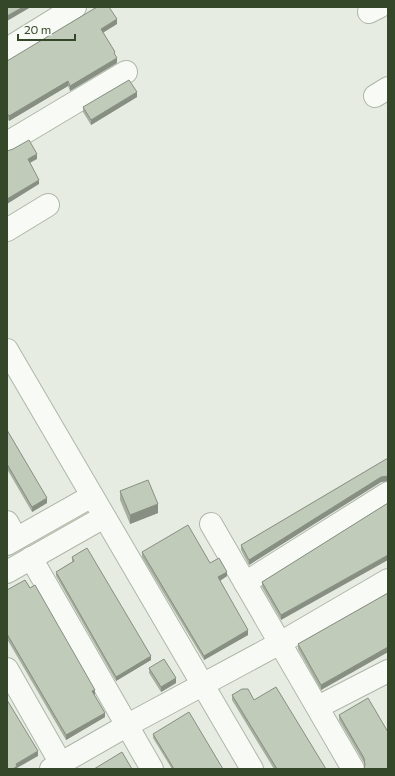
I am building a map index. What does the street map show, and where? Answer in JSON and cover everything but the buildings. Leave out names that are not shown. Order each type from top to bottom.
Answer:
[{"type":"street","points":[[7,49],[75,7]]},
{"type":"street","points":[[7,143],[126,72]]},
{"type":"street","points":[[7,230],[48,205]]},
{"type":"street","points":[[7,350],[252,769]]},
{"type":"street","points":[[245,583],[388,493]]},
{"type":"street","points":[[10,535],[92,496]]},
{"type":"street","points":[[7,572],[104,517]]},
{"type":"street","points":[[211,524],[353,769]]},
{"type":"street","points":[[31,558],[152,769]]},
{"type":"street","points":[[7,669],[58,767],[126,726],[280,643],[388,580]]},
{"type":"street","points":[[318,707],[386,677]]}]
